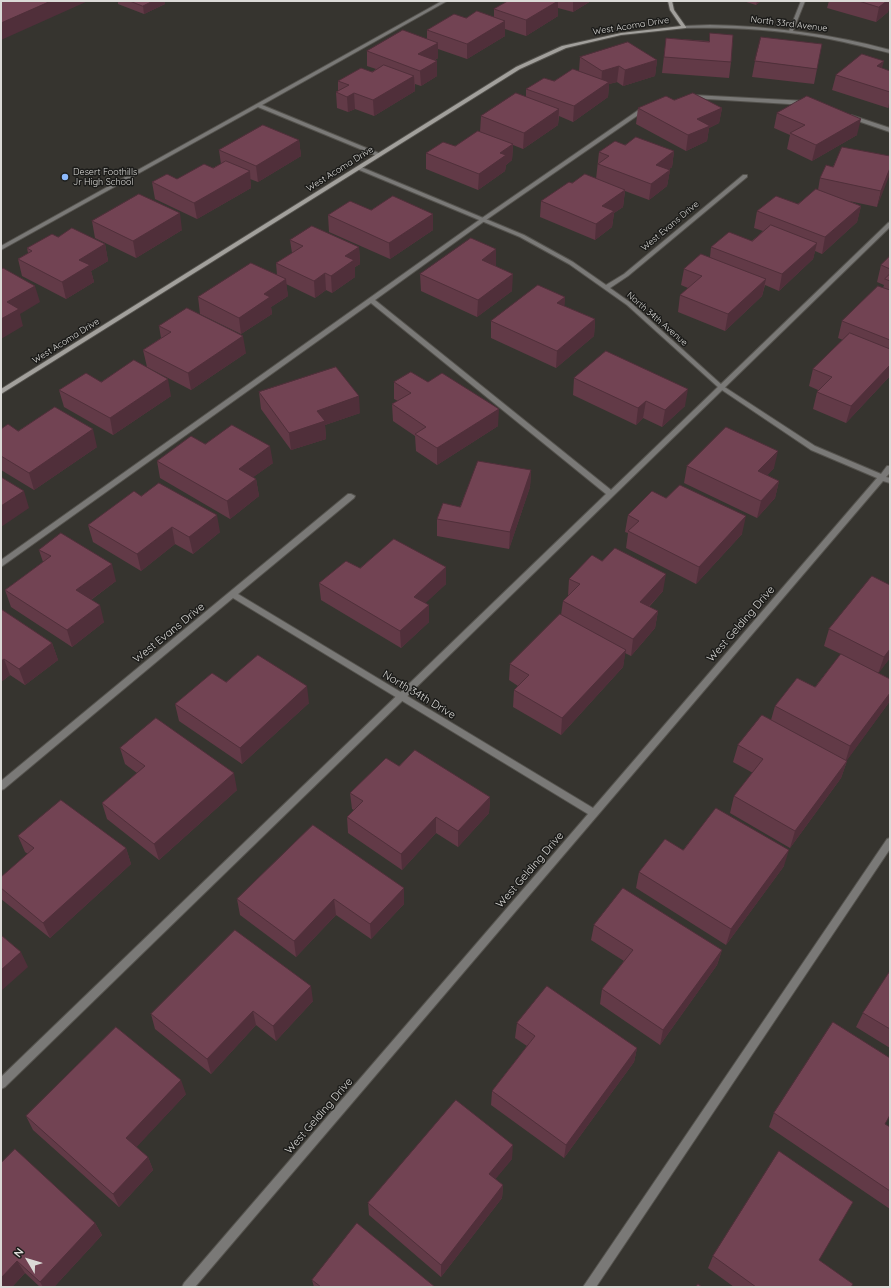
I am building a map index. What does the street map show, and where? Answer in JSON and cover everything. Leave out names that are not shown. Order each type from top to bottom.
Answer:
[{"type":"street","points":[[1,248],[446,1]]},
{"type":"street","name":"West Acoma Drive","points":[[1,392],[518,68],[564,47],[621,34],[684,27],[672,10],[670,1]]},
{"type":"street","points":[[791,31],[803,1]]},
{"type":"street","name":"North 33rd Avenue","points":[[684,27],[715,25],[791,31],[860,43],[890,52]]},
{"type":"street","points":[[689,97],[812,104]]},
{"type":"street","points":[[259,106],[379,154]]},
{"type":"street","points":[[1,564],[484,220],[642,110],[655,106]]},
{"type":"street","points":[[847,116],[890,130]]},
{"type":"street","name":"North 34th Avenue","points":[[359,168],[522,236],[571,263],[629,304],[721,387],[813,448],[886,479]]},
{"type":"street","name":"West Evans Drive","points":[[606,288],[626,275],[744,176]]},
{"type":"street","points":[[1,1084],[890,224]]},
{"type":"street","points":[[372,301],[611,494]]},
{"type":"street","name":"West Gelding Drive","points":[[188,1287],[594,813],[886,479],[890,468]]},
{"type":"street","name":"West Evans Drive","points":[[1,786],[351,496]]},
{"type":"street","name":"North 34th Drive","points":[[233,595],[401,698],[594,813]]},
{"type":"street","points":[[589,1287],[890,842]]},
{"type":"building","points":[[1,1],[51,1],[1,23]]},
{"type":"building","points":[[130,1],[153,1],[143,6]]},
{"type":"building","points":[[508,1],[558,1],[526,20],[494,9]]},
{"type":"building","points":[[859,1],[887,1],[879,7]]},
{"type":"building","points":[[477,11],[505,21],[467,44],[427,30],[454,14],[466,18]]},
{"type":"building","points":[[403,30],[438,43],[418,54],[437,61],[420,71],[367,51]]},
{"type":"building","points":[[710,33],[733,35],[731,62],[664,57],[666,38],[709,42]]},
{"type":"building","points":[[761,37],[822,44],[817,69],[755,61]]},
{"type":"building","points":[[628,42],[657,60],[625,70],[619,66],[602,71],[580,57]]},
{"type":"building","points":[[862,54],[884,61],[877,66],[890,71],[890,92],[836,75]]},
{"type":"building","points":[[384,65],[414,76],[373,100],[354,93],[347,97],[336,92],[349,85],[338,81],[361,68],[372,72]]},
{"type":"building","points":[[573,69],[609,82],[574,106],[526,89],[544,78],[554,81]]},
{"type":"building","points":[[516,93],[559,109],[524,133],[481,116]]},
{"type":"building","points":[[693,93],[722,108],[697,119],[710,126],[688,135],[638,108],[666,96],[674,100]]},
{"type":"building","points":[[807,96],[861,119],[816,145],[790,133],[805,125],[777,113]]},
{"type":"building","points":[[263,125],[299,140],[256,166],[219,150]]},
{"type":"building","points":[[478,131],[513,144],[500,153],[506,155],[479,174],[426,153],[443,142],[455,146]]},
{"type":"building","points":[[636,137],[674,151],[656,165],[670,170],[651,184],[598,164],[609,156],[599,152],[615,141],[625,145]]},
{"type":"building","points":[[842,147],[890,156],[890,168],[881,191],[820,178],[826,165],[833,167]]},
{"type":"building","points":[[226,161],[250,171],[194,203],[152,182],[167,174],[177,179],[204,164],[213,168]]},
{"type":"building","points":[[585,174],[625,190],[602,206],[614,211],[596,224],[541,201],[569,182],[572,183]]},
{"type":"building","points":[[816,189],[861,206],[825,237],[757,211],[776,196],[798,204]]},
{"type":"building","points":[[139,194],[180,213],[133,241],[92,221]]},
{"type":"building","points":[[393,196],[433,214],[389,243],[328,215],[350,201],[371,210]]},
{"type":"building","points":[[771,225],[817,243],[782,274],[711,247],[729,232],[752,241]]},
{"type":"building","points":[[312,226],[359,247],[345,256],[354,260],[331,276],[325,273],[314,281],[276,263],[303,246],[290,240]]},
{"type":"building","points":[[72,228],[105,244],[79,260],[90,265],[62,282],[18,259],[32,251],[27,248],[52,234],[58,237]]},
{"type":"building","points":[[471,238],[496,249],[482,260],[513,274],[478,300],[420,274]]},
{"type":"building","points":[[701,254],[766,279],[728,314],[680,295],[702,276],[684,269]]},
{"type":"building","points":[[890,256],[890,269],[881,265]]},
{"type":"building","points":[[251,263],[286,279],[264,294],[270,297],[239,318],[198,297]]},
{"type":"building","points":[[3,268],[35,286],[7,302],[19,309],[1,319],[1,270]]},
{"type":"building","points":[[890,274],[890,281],[885,279]]},
{"type":"building","points":[[538,285],[565,297],[557,303],[595,319],[557,351],[491,321]]},
{"type":"building","points":[[878,286],[890,290],[890,340],[842,321]]},
{"type":"building","points":[[187,308],[243,336],[188,373],[143,350],[171,332],[159,326]]},
{"type":"building","points":[[850,333],[890,349],[890,365],[851,406],[817,392],[832,377],[813,369]]},
{"type":"building","points":[[606,351],[688,389],[665,410],[646,401],[638,408],[574,378]]},
{"type":"building","points":[[134,360],[168,379],[110,418],[59,390],[86,373],[101,382]]},
{"type":"building","points":[[336,367],[359,396],[317,411],[325,421],[289,433],[259,392]]},
{"type":"building","points":[[411,372],[428,382],[442,373],[499,409],[437,448],[415,434],[426,427],[392,404],[411,393],[394,382]]},
{"type":"building","points":[[55,407],[93,429],[29,473],[1,456],[1,429],[8,424],[18,431]]},
{"type":"building","points":[[232,425],[270,446],[239,469],[256,479],[227,501],[157,461],[191,436],[205,444]]},
{"type":"building","points":[[726,427],[778,451],[758,471],[779,481],[761,501],[687,466]]},
{"type":"building","points":[[478,461],[531,470],[510,532],[437,519],[443,503],[460,507]]},
{"type":"building","points":[[1,477],[24,491],[1,506]]},
{"type":"building","points":[[159,483],[217,515],[189,537],[172,527],[137,554],[88,525],[134,491],[141,496]]},
{"type":"building","points":[[680,485],[746,516],[699,567],[628,531],[639,521],[628,515],[652,491],[666,498]]},
{"type":"building","points":[[61,533],[112,564],[76,590],[100,605],[67,630],[5,590],[51,556],[39,550]]},
{"type":"building","points":[[394,539],[446,567],[414,597],[429,605],[400,631],[319,583],[346,561],[360,568]]},
{"type":"building","points":[[615,548],[666,574],[640,602],[658,611],[633,639],[563,601],[580,584],[569,579],[592,555],[602,561]]},
{"type":"building","points":[[872,576],[890,585],[890,649],[884,657],[829,629]]},
{"type":"building","points":[[1,609],[52,643],[19,669],[4,659],[1,661]]},
{"type":"building","points":[[560,614],[626,650],[562,718],[514,690],[529,675],[510,664]]},
{"type":"building","points":[[841,654],[890,679],[890,693],[850,746],[775,706],[797,678],[815,687]]},
{"type":"building","points":[[258,655],[307,686],[240,748],[175,704],[212,673],[226,682]]},
{"type":"building","points":[[762,715],[847,761],[795,831],[734,796],[763,759],[738,745]]},
{"type":"building","points":[[156,718],[234,773],[154,844],[102,803],[145,766],[120,748]]},
{"type":"building","points":[[415,750],[490,797],[458,831],[436,817],[401,854],[347,817],[363,801],[350,793],[386,758],[399,766]]},
{"type":"building","points":[[61,800],[126,848],[43,923],[1,888],[1,877],[34,848],[18,836]]},
{"type":"building","points":[[716,808],[789,850],[731,929],[639,872],[665,839],[683,850]]},
{"type":"building","points":[[313,825],[404,888],[370,924],[334,899],[294,941],[237,899]]},
{"type":"building","points":[[623,888],[722,950],[663,1030],[602,989],[633,950],[594,925]]},
{"type":"building","points":[[235,930],[311,986],[273,1026],[253,1011],[207,1059],[151,1014]]},
{"type":"building","points":[[1,935],[21,952],[1,970]]},
{"type":"building","points":[[890,971],[890,1029],[863,1013]]},
{"type":"building","points":[[547,986],[637,1048],[566,1145],[492,1091],[535,1036],[517,1023]]},
{"type":"building","points":[[833,1022],[890,1058],[890,1115],[885,1124],[890,1127],[890,1191],[774,1113]]},
{"type":"building","points":[[116,1027],[181,1080],[126,1138],[148,1157],[113,1194],[26,1116]]},
{"type":"building","points":[[456,1100],[513,1145],[489,1174],[503,1185],[441,1265],[368,1203]]},
{"type":"building","points":[[15,1149],[95,1223],[40,1282],[17,1261],[1,1278],[1,1163]]},
{"type":"building","points":[[779,1151],[853,1202],[819,1260],[853,1284],[851,1287],[756,1287],[713,1256]]},
{"type":"building","points":[[357,1223],[435,1287],[321,1287],[312,1280]]},
{"type":"place","name":"Desert Foothills Jr High School","points":[[65,177]]}]
